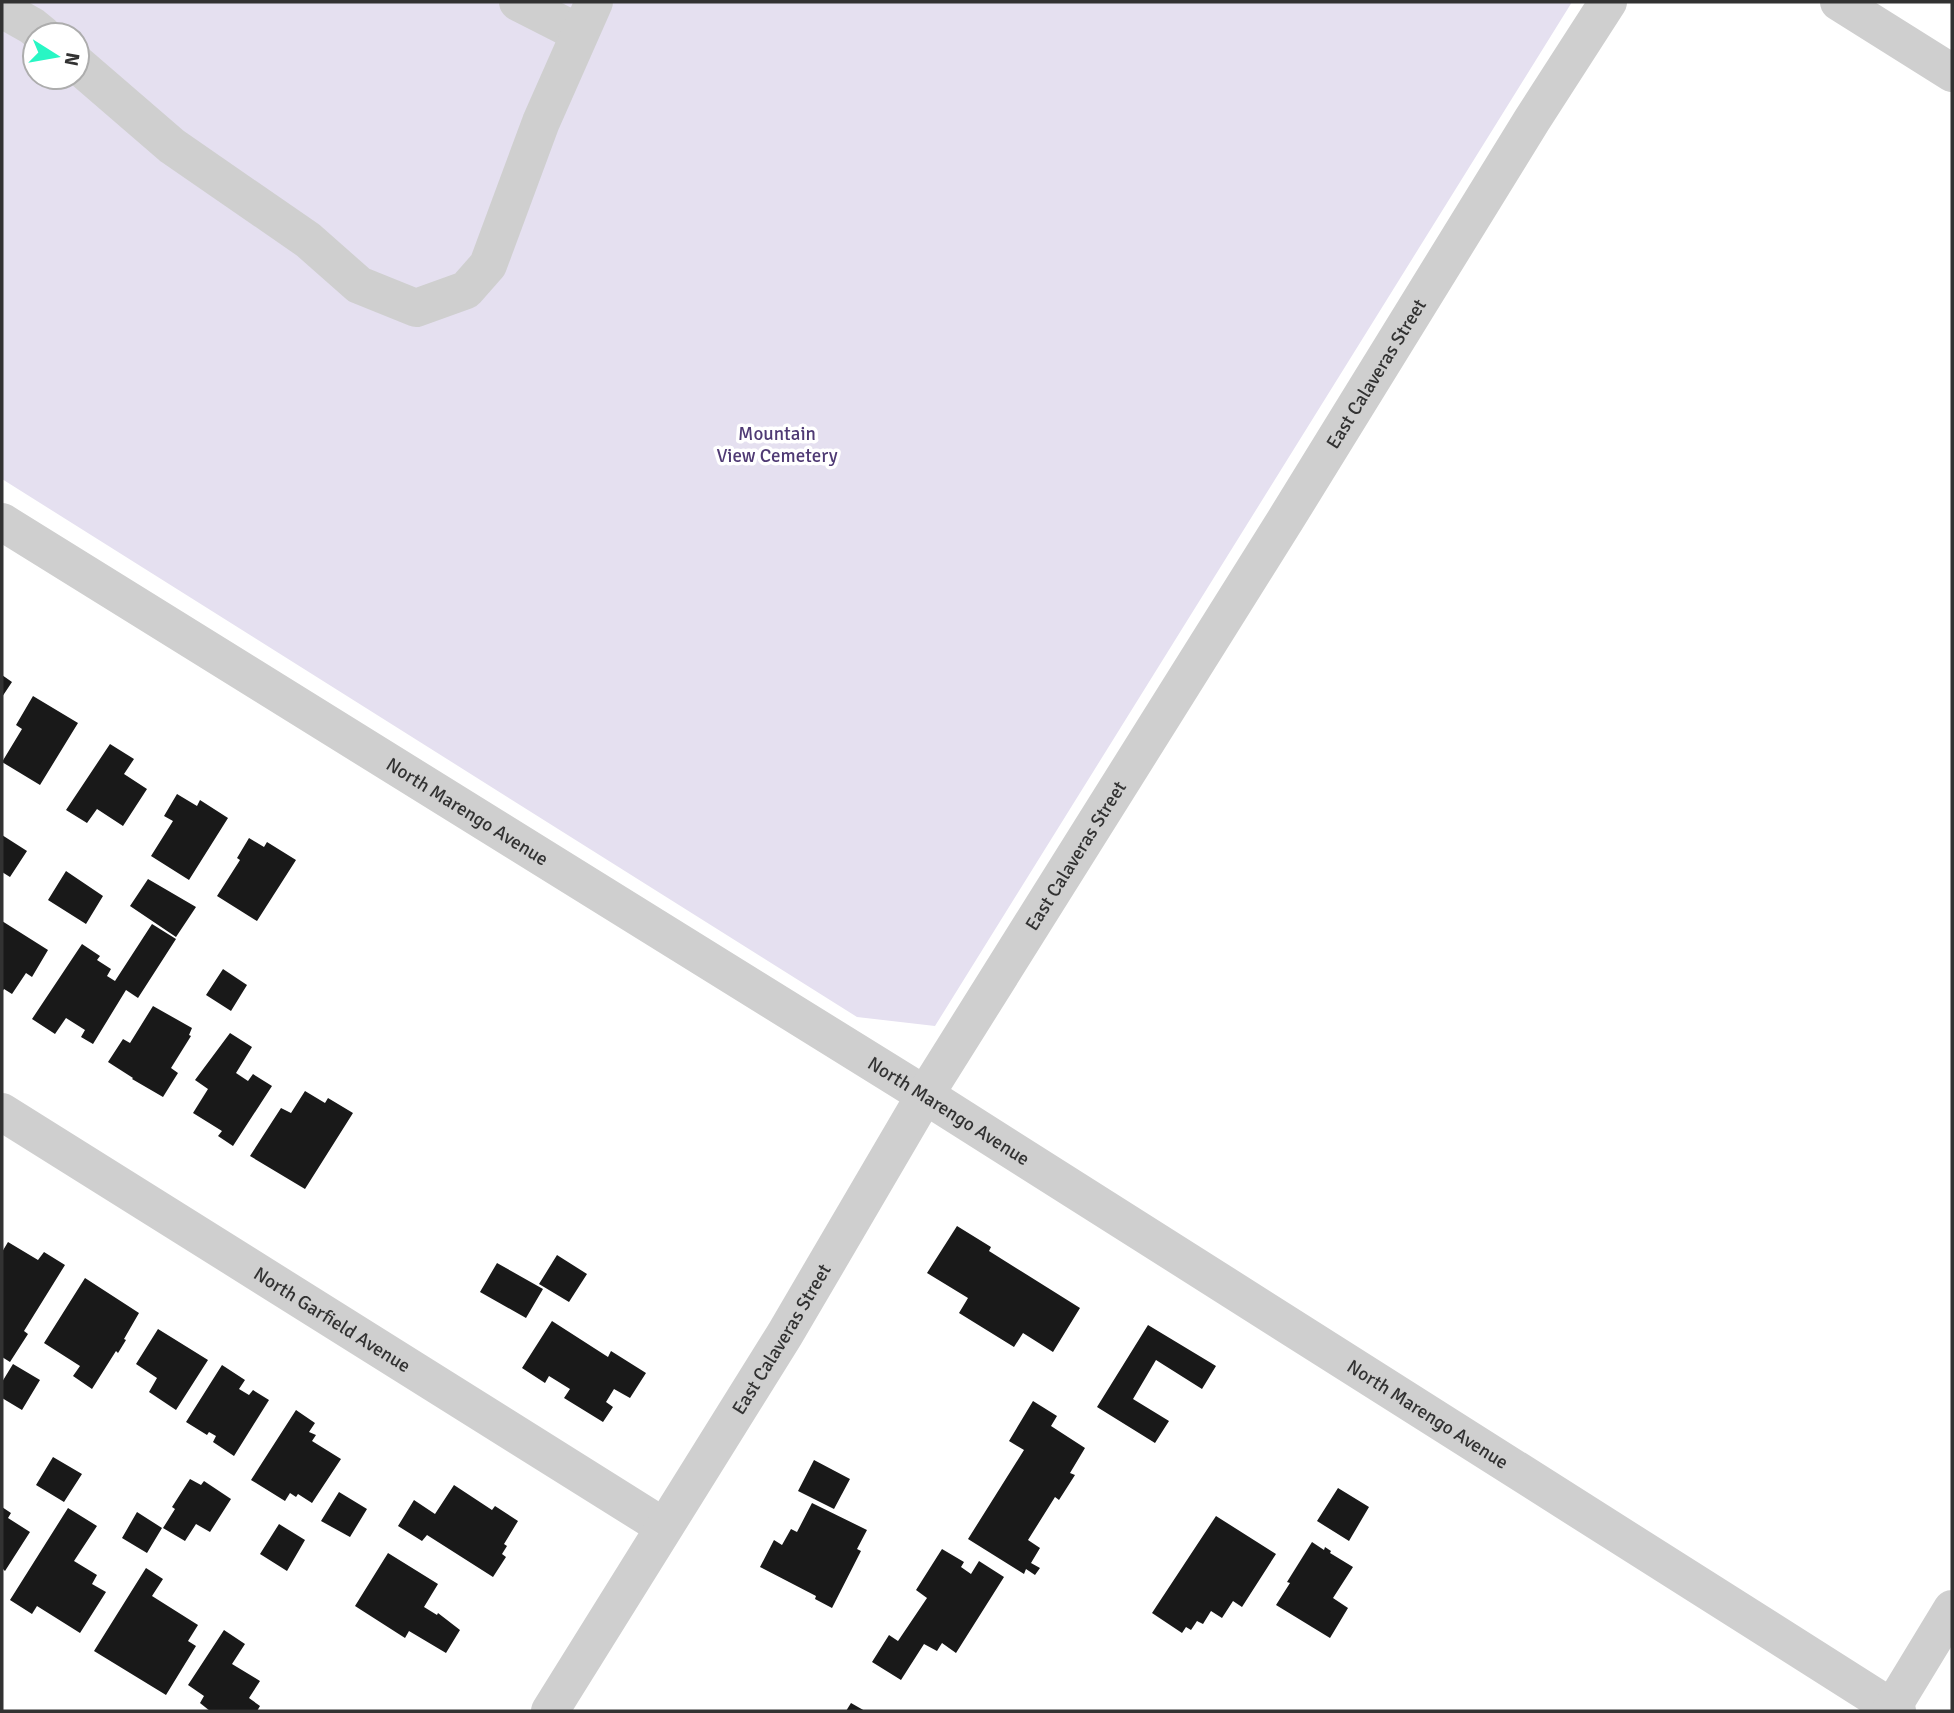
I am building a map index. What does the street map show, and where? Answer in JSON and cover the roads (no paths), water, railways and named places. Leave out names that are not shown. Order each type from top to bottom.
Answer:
[{"type":"street","points":[[91,76],[172,146],[308,240],[359,285],[416,308],[466,290],[488,265],[541,122],[587,17],[518,2]]},
{"type":"street","name":"East Calaveras Street","points":[[550,1711],[785,1334],[925,1095],[1608,2]]},
{"type":"street","points":[[1839,2],[1952,73]]},
{"type":"street","points":[[2,9],[23,21]]},
{"type":"street","name":"North Marengo Avenue","points":[[2,522],[925,1095],[1893,1710]]},
{"type":"street","name":"North Garfield Avenue","points":[[2,1112],[664,1527]]},
{"type":"street","points":[[1893,1710],[1952,1609]]},
{"type":"park label","name":"Mountain View Cemetery","points":[[777,444]]}]
